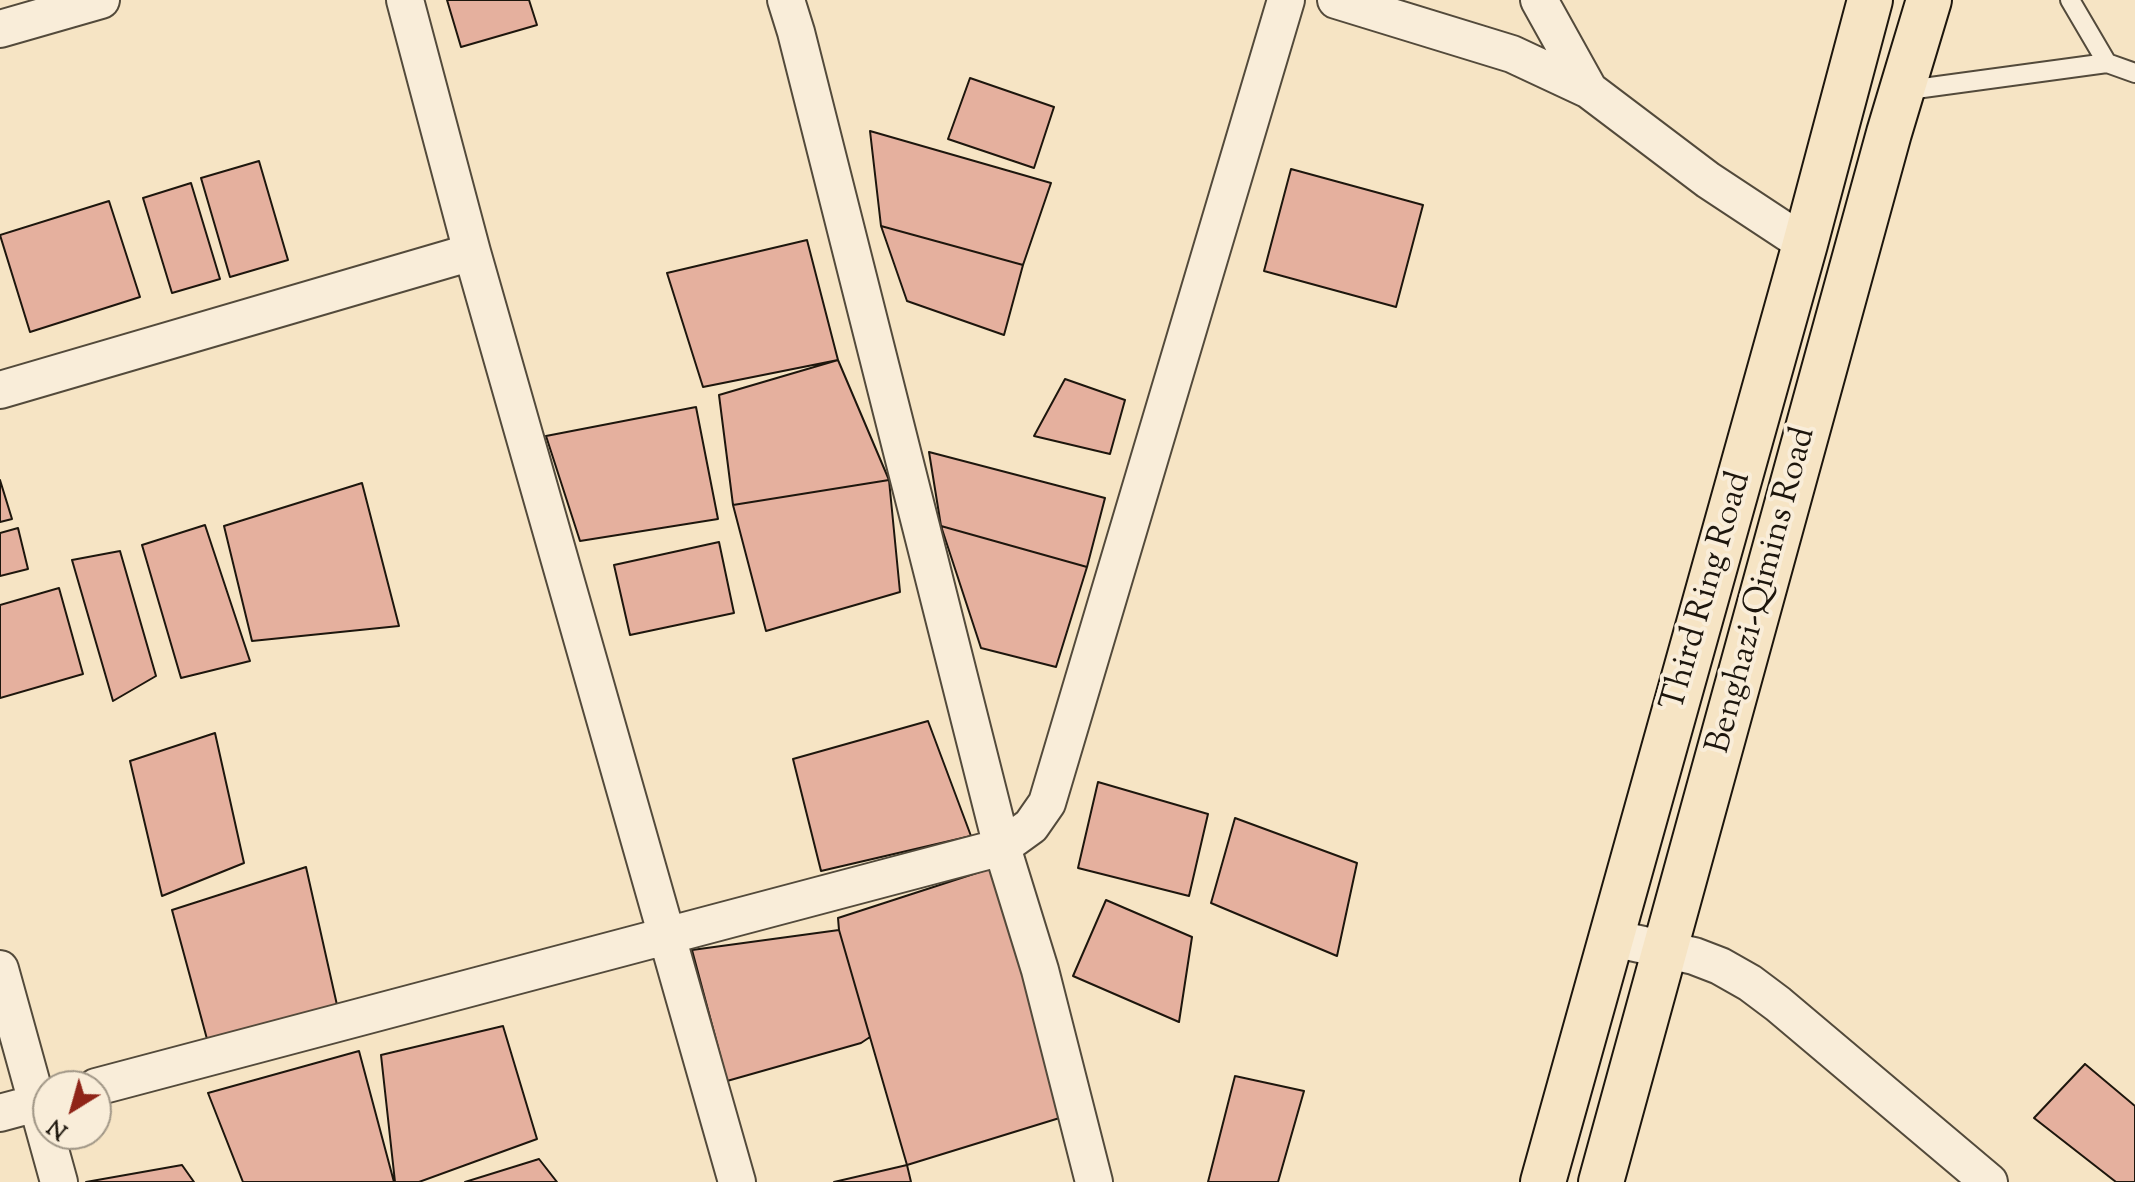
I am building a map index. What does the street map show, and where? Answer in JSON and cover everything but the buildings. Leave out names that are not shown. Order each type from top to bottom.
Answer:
[{"type":"main road","name":"Third Ring Road","points":[[1543,1182],[1805,244],[1870,0]]},
{"type":"main road","name":"Benghazi-Qimins Road","points":[[1601,1182],[1901,91],[1929,0]]},
{"type":"street","points":[[0,29],[101,0]]},
{"type":"street","points":[[405,0],[472,252],[737,1182]]},
{"type":"street","points":[[786,0],[1002,847],[1040,970],[1094,1182]]},
{"type":"street","points":[[112,1083],[1002,847],[1031,826],[1047,803],[1286,0]]},
{"type":"street","points":[[1336,0],[1512,54],[1589,90],[1708,180],[1805,244]]},
{"type":"street","points":[[1539,0],[1589,90]]},
{"type":"street","points":[[0,390],[472,252]]},
{"type":"street","points":[[1612,938],[1694,956],[1750,983],[1989,1182]]},
{"type":"street","points":[[0,969],[33,1070]]},
{"type":"street","points":[[0,1113],[32,1104]]},
{"type":"street","points":[[53,1150],[59,1182]]},
{"type":"lane","points":[[2070,0],[2107,63]]},
{"type":"lane","points":[[1901,91],[2107,63],[2135,73]]}]
